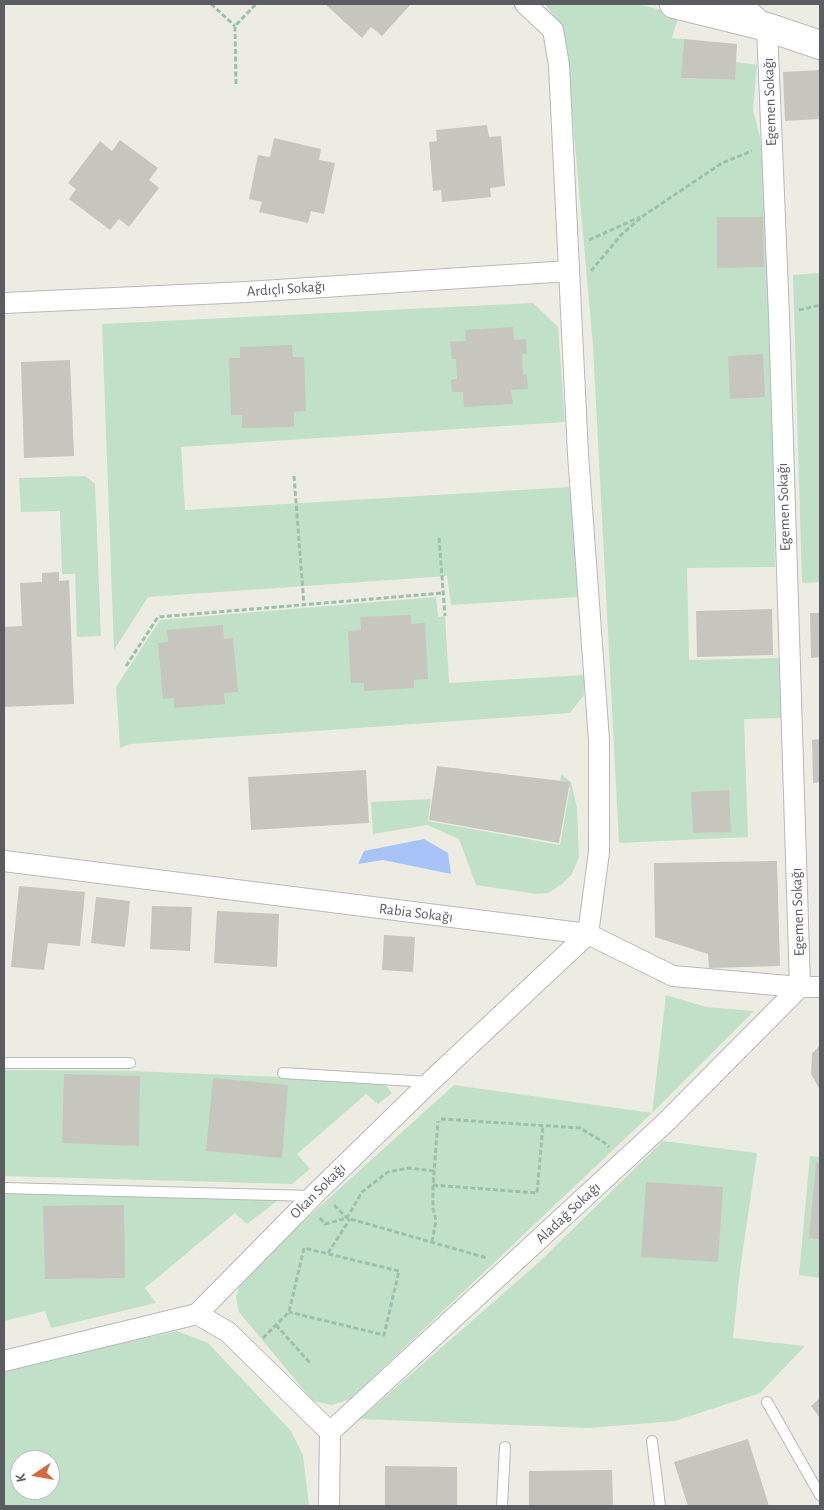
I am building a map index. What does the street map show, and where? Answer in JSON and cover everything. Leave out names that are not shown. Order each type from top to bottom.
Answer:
[{"type":"street","points":[[524,4],[554,30],[558,65],[578,454],[599,740],[599,852],[588,934]]},
{"type":"street","points":[[674,4],[767,26],[820,45]]},
{"type":"street","points":[[742,4],[767,26]]},
{"type":"street","name":"Egemen Sokağı","points":[[767,26],[800,987]]},
{"type":"street","name":"Ardıçlı Sokağı","points":[[4,303],[247,292],[569,271]]},
{"type":"street","name":"Rabia Sokağı","points":[[4,862],[588,934],[673,976],[820,987]]},
{"type":"street","name":"Okan Sokağı","points":[[197,1314],[312,1196],[588,934]]},
{"type":"street","name":"Aladağ Sokağı","points":[[330,1432],[623,1163],[800,987]]},
{"type":"street","points":[[4,1361],[197,1314],[228,1332],[330,1432],[329,1506]]},
{"type":"lane","points":[[4,1063],[130,1063]]},
{"type":"lane","points":[[283,1073],[430,1082]]},
{"type":"lane","points":[[4,1188],[312,1196]]},
{"type":"lane","points":[[767,1402],[820,1495]]},
{"type":"lane","points":[[652,1442],[660,1506]]},
{"type":"lane","points":[[502,1506],[505,1447]]},
{"type":"path","points":[[212,4],[235,26]]},
{"type":"path","points":[[236,84],[235,26],[256,4]]},
{"type":"path","points":[[570,297],[622,234],[643,216],[722,163],[772,142]]},
{"type":"path","points":[[568,248],[578,246],[643,216]]},
{"type":"path","points":[[294,476],[304,604]]},
{"type":"path","points":[[439,538],[445,616]]},
{"type":"path","points":[[126,666],[158,616],[443,593]]},
{"type":"path","points":[[432,1242],[436,1221],[433,1208],[433,1185],[440,1120],[580,1128],[605,1143],[623,1163]]},
{"type":"path","points":[[433,1185],[537,1194],[543,1125]]},
{"type":"path","points":[[434,1171],[409,1168],[388,1172],[362,1192],[347,1218],[512,1265]]},
{"type":"path","points":[[328,1254],[350,1219]]},
{"type":"path","points":[[249,1353],[289,1312],[304,1248],[400,1270],[384,1335],[289,1312]]},
{"type":"path","points":[[276,1325],[310,1363]]},
{"type":"green space","points":[[545,4],[636,4],[679,14],[672,38],[684,39],[682,78],[734,80],[736,62],[757,65],[753,110],[760,137],[767,201],[775,567],[687,568],[689,660],[780,658],[782,718],[744,719],[748,837],[619,843],[593,346],[567,55],[561,25]]},
{"type":"green space","points":[[820,273],[820,582],[802,583],[793,275]]},
{"type":"green space","points":[[533,303],[558,327],[565,422],[181,447],[185,510],[570,487],[578,597],[451,605],[447,576],[148,597],[114,650],[102,324]]},
{"type":"green space","points":[[85,476],[95,484],[101,636],[77,637],[75,574],[62,574],[60,511],[21,512],[19,478]]},
{"type":"green space","points":[[436,597],[438,617],[445,616],[449,683],[584,675],[584,695],[570,713],[130,744],[120,748],[116,687],[160,620]]},
{"type":"green space","points":[[561,774],[571,782],[577,808],[579,857],[572,874],[562,884],[548,893],[537,894],[476,885],[459,839],[427,825],[373,834],[371,802],[431,799],[428,821],[560,845],[570,788],[560,786]]},
{"type":"green space","points":[[666,995],[706,1007],[754,1011],[652,1113]]},
{"type":"green space","points":[[4,1070],[133,1071],[280,1077],[385,1084],[392,1093],[378,1104],[366,1094],[297,1154],[310,1169],[292,1184],[4,1176]]},
{"type":"green space","points":[[454,1085],[652,1113],[350,1399],[332,1405],[313,1401],[239,1312],[236,1297],[243,1276]]},
{"type":"green space","points":[[663,1141],[757,1153],[740,1270],[733,1338],[805,1346],[760,1393],[675,1421],[589,1428],[360,1419],[537,1264]]},
{"type":"green space","points":[[810,1156],[820,1157],[820,1278],[799,1275]]},
{"type":"green space","points":[[4,1188],[285,1195],[247,1224],[235,1213],[145,1288],[156,1303],[51,1328],[45,1311],[4,1321]]},
{"type":"green space","points":[[177,1331],[208,1343],[291,1431],[303,1455],[309,1506],[4,1506],[4,1370]]},
{"type":"water","points":[[424,839],[448,853],[451,874],[383,860],[358,864],[364,851]]},
{"type":"building","points":[[325,4],[411,4],[382,36],[371,27],[362,38]]},
{"type":"building","points":[[684,39],[737,44],[735,80],[681,78]]},
{"type":"building","points":[[820,70],[820,119],[785,121],[783,72]]},
{"type":"building","points":[[487,125],[489,137],[501,136],[505,186],[490,188],[491,197],[442,202],[441,190],[433,191],[429,142],[437,141],[436,130]]},
{"type":"building","points":[[274,138],[321,149],[319,160],[335,163],[324,214],[311,211],[308,223],[259,212],[262,202],[249,199],[258,155],[270,157]]},
{"type":"building","points":[[120,140],[158,168],[149,180],[159,188],[129,227],[119,219],[110,230],[69,199],[76,189],[68,183],[100,141],[112,151]]},
{"type":"building","points":[[717,217],[763,217],[764,267],[717,268]]},
{"type":"building","points":[[513,327],[514,340],[526,339],[527,354],[522,354],[523,375],[527,374],[528,389],[511,390],[513,404],[464,407],[463,392],[452,392],[451,380],[457,379],[456,359],[452,359],[450,342],[466,341],[465,330]]},
{"type":"building","points":[[292,345],[293,357],[304,357],[306,411],[294,412],[294,427],[242,428],[242,415],[231,415],[229,358],[240,358],[240,347]]},
{"type":"building","points":[[763,354],[765,397],[730,399],[728,356]]},
{"type":"building","points":[[70,360],[74,456],[24,458],[21,362]]},
{"type":"building","points":[[59,572],[59,581],[69,580],[74,704],[4,707],[4,627],[22,626],[20,583],[42,582],[42,573]]},
{"type":"building","points":[[772,609],[773,655],[697,657],[696,611]]},
{"type":"building","points":[[810,613],[820,613],[820,657],[811,658]]},
{"type":"building","points":[[411,615],[411,624],[425,623],[428,679],[414,680],[414,688],[364,691],[364,683],[351,683],[348,631],[361,630],[360,617]]},
{"type":"building","points":[[223,625],[224,639],[233,638],[238,692],[224,693],[225,704],[174,708],[174,698],[163,699],[158,643],[168,642],[167,630]]},
{"type":"building","points":[[820,739],[820,782],[813,783],[812,740]]},
{"type":"building","points":[[437,766],[570,782],[559,843],[429,820]]},
{"type":"building","points":[[366,770],[369,823],[251,830],[248,777]]},
{"type":"building","points":[[729,790],[731,832],[693,833],[691,792]]},
{"type":"building","points":[[777,861],[780,966],[709,968],[708,954],[655,937],[654,863]]},
{"type":"building","points":[[19,886],[85,892],[80,946],[48,943],[44,970],[11,967]]},
{"type":"building","points":[[96,897],[130,901],[125,947],[91,943]]},
{"type":"building","points":[[152,906],[192,907],[190,951],[150,949]]},
{"type":"building","points":[[217,911],[279,914],[277,967],[214,963]]},
{"type":"building","points":[[384,935],[415,937],[413,972],[382,970]]},
{"type":"building","points":[[820,1045],[820,1090],[811,1074],[812,1054]]},
{"type":"building","points":[[64,1074],[140,1076],[139,1146],[62,1143]]},
{"type":"building","points":[[213,1078],[288,1085],[282,1158],[206,1151]]},
{"type":"building","points":[[816,1162],[820,1163],[820,1239],[809,1238]]},
{"type":"building","points":[[646,1182],[723,1187],[718,1262],[641,1257]]},
{"type":"building","points":[[124,1205],[125,1278],[45,1279],[43,1206]]},
{"type":"building","points":[[820,1398],[820,1418],[811,1406]]},
{"type":"building","points":[[748,1439],[769,1506],[688,1506],[674,1462]]},
{"type":"building","points":[[385,1466],[457,1467],[457,1506],[385,1506]]},
{"type":"building","points":[[612,1470],[613,1506],[529,1506],[529,1471]]}]
